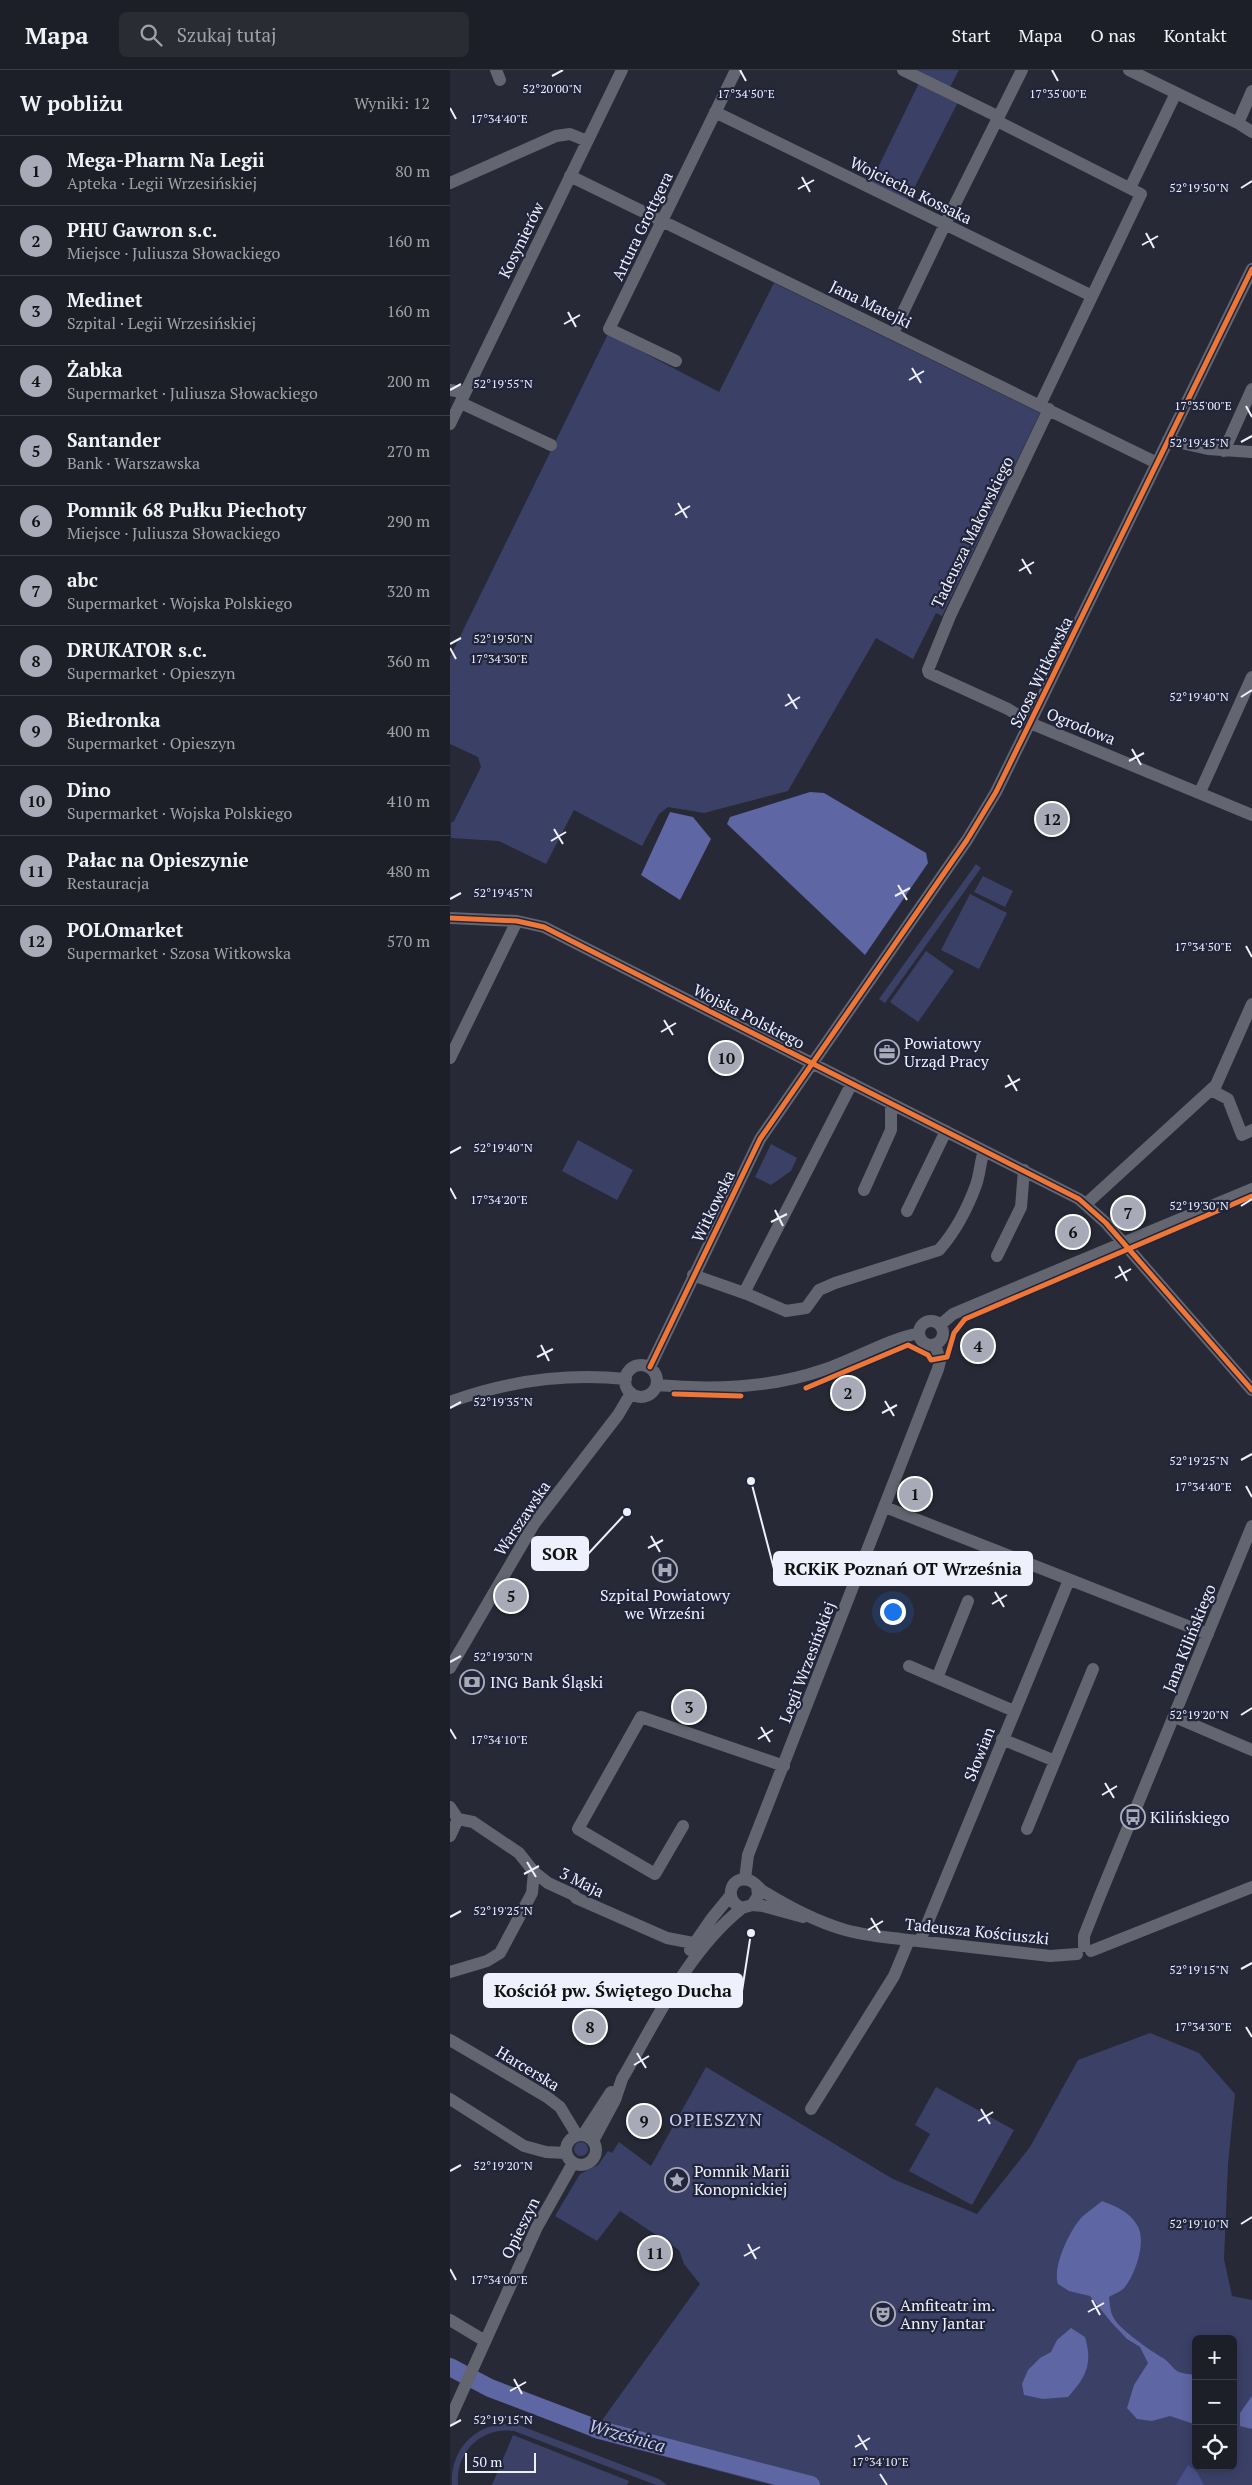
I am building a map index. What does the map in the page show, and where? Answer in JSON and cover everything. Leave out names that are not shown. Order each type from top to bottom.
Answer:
[{"type":"street","name":"Kosynierów","points":[[450,424],[622,70]]},
{"type":"street","name":"Artura Grottgera","points":[[676,361],[609,329],[736,70]]},
{"type":"street","points":[[904,70],[1135,191]]},
{"type":"street","points":[[893,333],[1022,70]]},
{"type":"street","points":[[1129,70],[1238,123],[1252,132]]},
{"type":"street","points":[[1238,123],[1252,91]]},
{"type":"street","name":"Tadeusza Makowskiego","points":[[928,670],[950,616],[1045,407],[1176,93]]},
{"type":"street","name":"Wojciecha Kossaka","points":[[715,112],[1092,296]]},
{"type":"street","points":[[450,183],[556,136],[570,134],[587,141]]},
{"type":"street","name":"Jana Matejki","points":[[570,176],[1157,463]]},
{"type":"street","name":"Szosa Witkowska","points":[[812,1062],[967,840],[996,792],[1252,269]]},
{"type":"street","points":[[1224,451],[1252,389]]},
{"type":"street","points":[[450,390],[551,445]]},
{"type":"street","points":[[1168,440],[1224,451],[1252,452]]},
{"type":"street","name":"Ogrodowa","points":[[928,670],[1008,709],[1030,723],[1252,815]]},
{"type":"street","points":[[1200,792],[1252,677]]},
{"type":"street","name":"Wojska Polskiego","points":[[450,918],[517,921],[544,927],[1024,1170],[1086,1204],[1123,1242],[1252,1390]]},
{"type":"street","points":[[450,1058],[517,921]]},
{"type":"street","points":[[1086,1204],[1216,1085],[1247,1026],[1252,1004]]},
{"type":"street","name":"Witkowska","points":[[650,1367],[760,1139],[812,1062]]},
{"type":"street","points":[[744,1293],[852,1083]]},
{"type":"street","points":[[1211,1090],[1228,1099],[1242,1135],[1252,1130]]},
{"type":"street","points":[[864,1190],[891,1130],[891,1104]]},
{"type":"street","points":[[907,1211],[946,1132]]},
{"type":"street","points":[[693,1275],[744,1293],[786,1311],[797,1311],[806,1308],[819,1290],[835,1283],[939,1250],[950,1237],[975,1187],[984,1151]]},
{"type":"street","points":[[997,1256],[1021,1207],[1024,1170]]},
{"type":"street","points":[[940,1324],[953,1314],[1252,1189]]},
{"type":"street","points":[[934,1321],[940,1324],[943,1336],[936,1344],[924,1343],[920,1333],[921,1326],[927,1322],[934,1321]]},
{"type":"street","points":[[657,1384],[750,1385],[792,1379],[823,1370],[887,1343],[920,1333]]},
{"type":"street","name":"Legii Wrzesińskiej","points":[[745,1879],[748,1855],[938,1369],[940,1361],[936,1344]]},
{"type":"street","points":[[642,1365],[650,1367],[655,1373],[657,1384],[653,1392],[647,1396],[639,1397],[631,1393],[627,1387],[626,1379],[628,1372],[634,1367],[642,1365]]},
{"type":"street","points":[[450,1402],[479,1392],[530,1380],[581,1377],[626,1379]]},
{"type":"street","name":"Warszawska","points":[[450,1668],[534,1524],[618,1415],[631,1393]]},
{"type":"street","points":[[885,1507],[1208,1634]]},
{"type":"street","name":"Jana Kilińskiego","points":[[1084,1950],[1084,1936],[1099,1898],[1250,1534]]},
{"type":"street","name":"Słowian","points":[[811,2110],[914,1941],[1069,1580]]},
{"type":"street","points":[[937,1678],[968,1601]]},
{"type":"street","points":[[909,1666],[1014,1711]]},
{"type":"street","points":[[1027,1829],[1093,1669]]},
{"type":"street","points":[[683,1826],[655,1874],[578,1829],[641,1717],[784,1766]]},
{"type":"street","points":[[1175,1717],[1252,1750]]},
{"type":"street","points":[[1002,1739],[1055,1761]]},
{"type":"street","points":[[450,1807],[458,1819],[450,1836]]},
{"type":"street","name":"3 Maja","points":[[458,1819],[473,1822],[502,1841],[527,1860],[534,1872],[548,1883],[576,1898],[667,1938],[693,1943]]},
{"type":"street","points":[[450,1972],[487,1961],[500,1953],[532,1893],[534,1872]]},
{"type":"street","points":[[569,2158],[568,2142],[584,2137],[615,2100],[622,2079],[691,1962],[726,1920],[758,1896],[756,1886],[745,1879],[733,1885],[730,1896],[693,1943],[679,1982]]},
{"type":"street","name":"Tadeusza Kościuszki","points":[[756,1886],[817,1919]]},
{"type":"street","name":"Tadeusza Kościuszki","points":[[747,1906],[817,1919],[860,1934],[1050,1956],[1084,1950],[1252,1887]]},
{"type":"street","points":[[730,1896],[733,1902],[747,1906]]},
{"type":"street","name":"Harcerska","points":[[450,2040],[560,2107],[584,2137]]},
{"type":"street","points":[[450,2099],[524,2146],[569,2158],[584,2165],[596,2153],[584,2137]]},
{"type":"street","name":"Opieszyn","points":[[450,2419],[569,2158]]},
{"type":"street","points":[[450,2320],[485,2341]]},
{"type":"shaded area","points":[[911,70],[959,70],[949,89]]},
{"type":"shaded area","points":[[919,83],[958,102],[907,202],[870,184]]},
{"type":"shaded area","points":[[774,283],[1040,413],[942,616],[936,613],[913,659],[876,638],[788,791],[704,813],[668,807],[659,814],[642,846],[574,810],[546,864],[499,841],[451,838],[451,823],[454,821],[481,767],[478,757],[450,744],[450,657],[608,334],[719,392]]},
{"type":"shaded area","points":[[810,792],[824,793],[926,853],[928,863],[865,955],[727,824],[730,817]]},
{"type":"shaded area","points":[[670,812],[693,817],[711,839],[680,900],[641,875]]},
{"type":"shaded area","points":[[976,864],[981,868],[885,1003],[879,999]]},
{"type":"shaded area","points":[[983,876],[1013,891],[1005,907],[974,892]]},
{"type":"shaded area","points":[[970,894],[1007,913],[979,969],[941,950]]},
{"type":"shaded area","points":[[926,951],[954,971],[918,1022],[890,1002]]},
{"type":"shaded area","points":[[578,1140],[633,1170],[617,1200],[562,1171]]},
{"type":"shaded area","points":[[771,1144],[797,1158],[791,1171],[771,1185],[755,1177]]},
{"type":"shaded area","points":[[1150,2033],[1199,2053],[1235,2094],[1228,2164],[1224,2259],[1232,2296],[1252,2300],[1252,2485],[772,2485],[590,2437],[700,2284],[684,2264],[679,2250],[620,2211],[597,2241],[555,2216],[580,2174],[598,2165],[608,2151],[612,2153],[619,2142],[651,2166],[706,2067],[893,2179],[977,2214],[1030,2147],[1078,2060]]},
{"type":"shaded area","points":[[936,2087],[1014,2130],[972,2205],[909,2171],[930,2134],[915,2125]]},
{"type":"shaded area","points":[[578,2142],[584,2142],[588,2149],[584,2156],[578,2156],[574,2152],[574,2146]]},
{"type":"shaded area","points":[[1102,2201],[1126,2213],[1137,2225],[1141,2239],[1139,2256],[1133,2274],[1124,2288],[1109,2297],[1110,2309],[1115,2320],[1123,2329],[1165,2359],[1177,2371],[1192,2374],[1192,2423],[1170,2416],[1152,2421],[1137,2419],[1127,2408],[1134,2385],[1148,2363],[1140,2347],[1127,2339],[1090,2296],[1069,2291],[1058,2284],[1058,2268],[1063,2248],[1083,2216]]},
{"type":"shaded area","points":[[1071,2328],[1085,2337],[1087,2347],[1088,2363],[1079,2383],[1068,2397],[1043,2399],[1024,2395],[1022,2384],[1028,2370],[1040,2358],[1051,2352],[1057,2340]]},
{"type":"shaded area","points":[[1252,2396],[1252,2429],[1240,2426],[1240,2413]]},
{"type":"shaded area","points":[[505,2424],[516,2424],[659,2479],[667,2485],[656,2485],[514,2431],[502,2431],[481,2437],[473,2444],[461,2462],[458,2473],[458,2485],[452,2485],[452,2473],[455,2462],[465,2443],[473,2435],[483,2430]]},
{"type":"shaded area","points":[[513,2435],[629,2481],[627,2485],[492,2485]]},
{"type":"shaded area","points":[[1188,2465],[1197,2472],[1204,2485],[1176,2485]]},
{"type":"waterway","name":"Wrześnica","points":[[450,2367],[490,2388],[600,2430],[811,2485]]},
{"type":"cycle path","points":[[650,1367],[760,1139],[967,840],[996,792],[1252,269]]},
{"type":"cycle path","points":[[450,918],[517,921],[544,927],[1079,1199],[1106,1223],[1252,1390]]},
{"type":"cycle path","points":[[806,1388],[908,1345],[928,1355],[931,1360],[947,1357],[954,1333],[965,1319],[1252,1196]]},
{"type":"cycle path","points":[[674,1394],[741,1396]]},
{"type":"place","name":"POLOmarket","points":[[1052,819]]},
{"type":"place","name":"Powiatowy Urząd Pracy","points":[[887,1052]]},
{"type":"place","name":"Dino","points":[[726,1058]]},
{"type":"place","name":"abc","points":[[1128,1213]]},
{"type":"place","name":"Pomnik 68 Pułku Piechoty","points":[[1073,1232]]},
{"type":"place","name":"Żabka","points":[[978,1346]]},
{"type":"place","name":"PHU Gawron s.c.","points":[[848,1393]]},
{"type":"place","name":"RCKiK Poznań OT Września","points":[[751,1481]]},
{"type":"place","name":"Mega-Pharm Na Legii","points":[[915,1494]]},
{"type":"place","name":"SOR","points":[[627,1512]]},
{"type":"place","name":"Szpital Powiatowy we Wrześni","points":[[665,1570]]},
{"type":"place","name":"Santander","points":[[511,1596]]},
{"type":"place","name":"ING Bank Śląski","points":[[472,1682]]},
{"type":"place","name":"Medinet","points":[[689,1707]]},
{"type":"place","name":"Kilińskiego","points":[[1133,1817]]},
{"type":"place","name":"Kościół pw. Świętego Ducha","points":[[751,1933]]},
{"type":"place","name":"DRUKATOR s.c.","points":[[590,2027]]},
{"type":"place","name":"Biedronka","points":[[644,2121]]},
{"type":"place","name":"Pomnik Marii Konopnickiej","points":[[677,2180]]},
{"type":"place","name":"Pałac na Opieszynie","points":[[655,2253]]},
{"type":"place","name":"Amfiteatr im. Anny Jantar","points":[[883,2314]]},
{"type":"district","name":"OPIESZYN","points":[[716,2120]]}]
